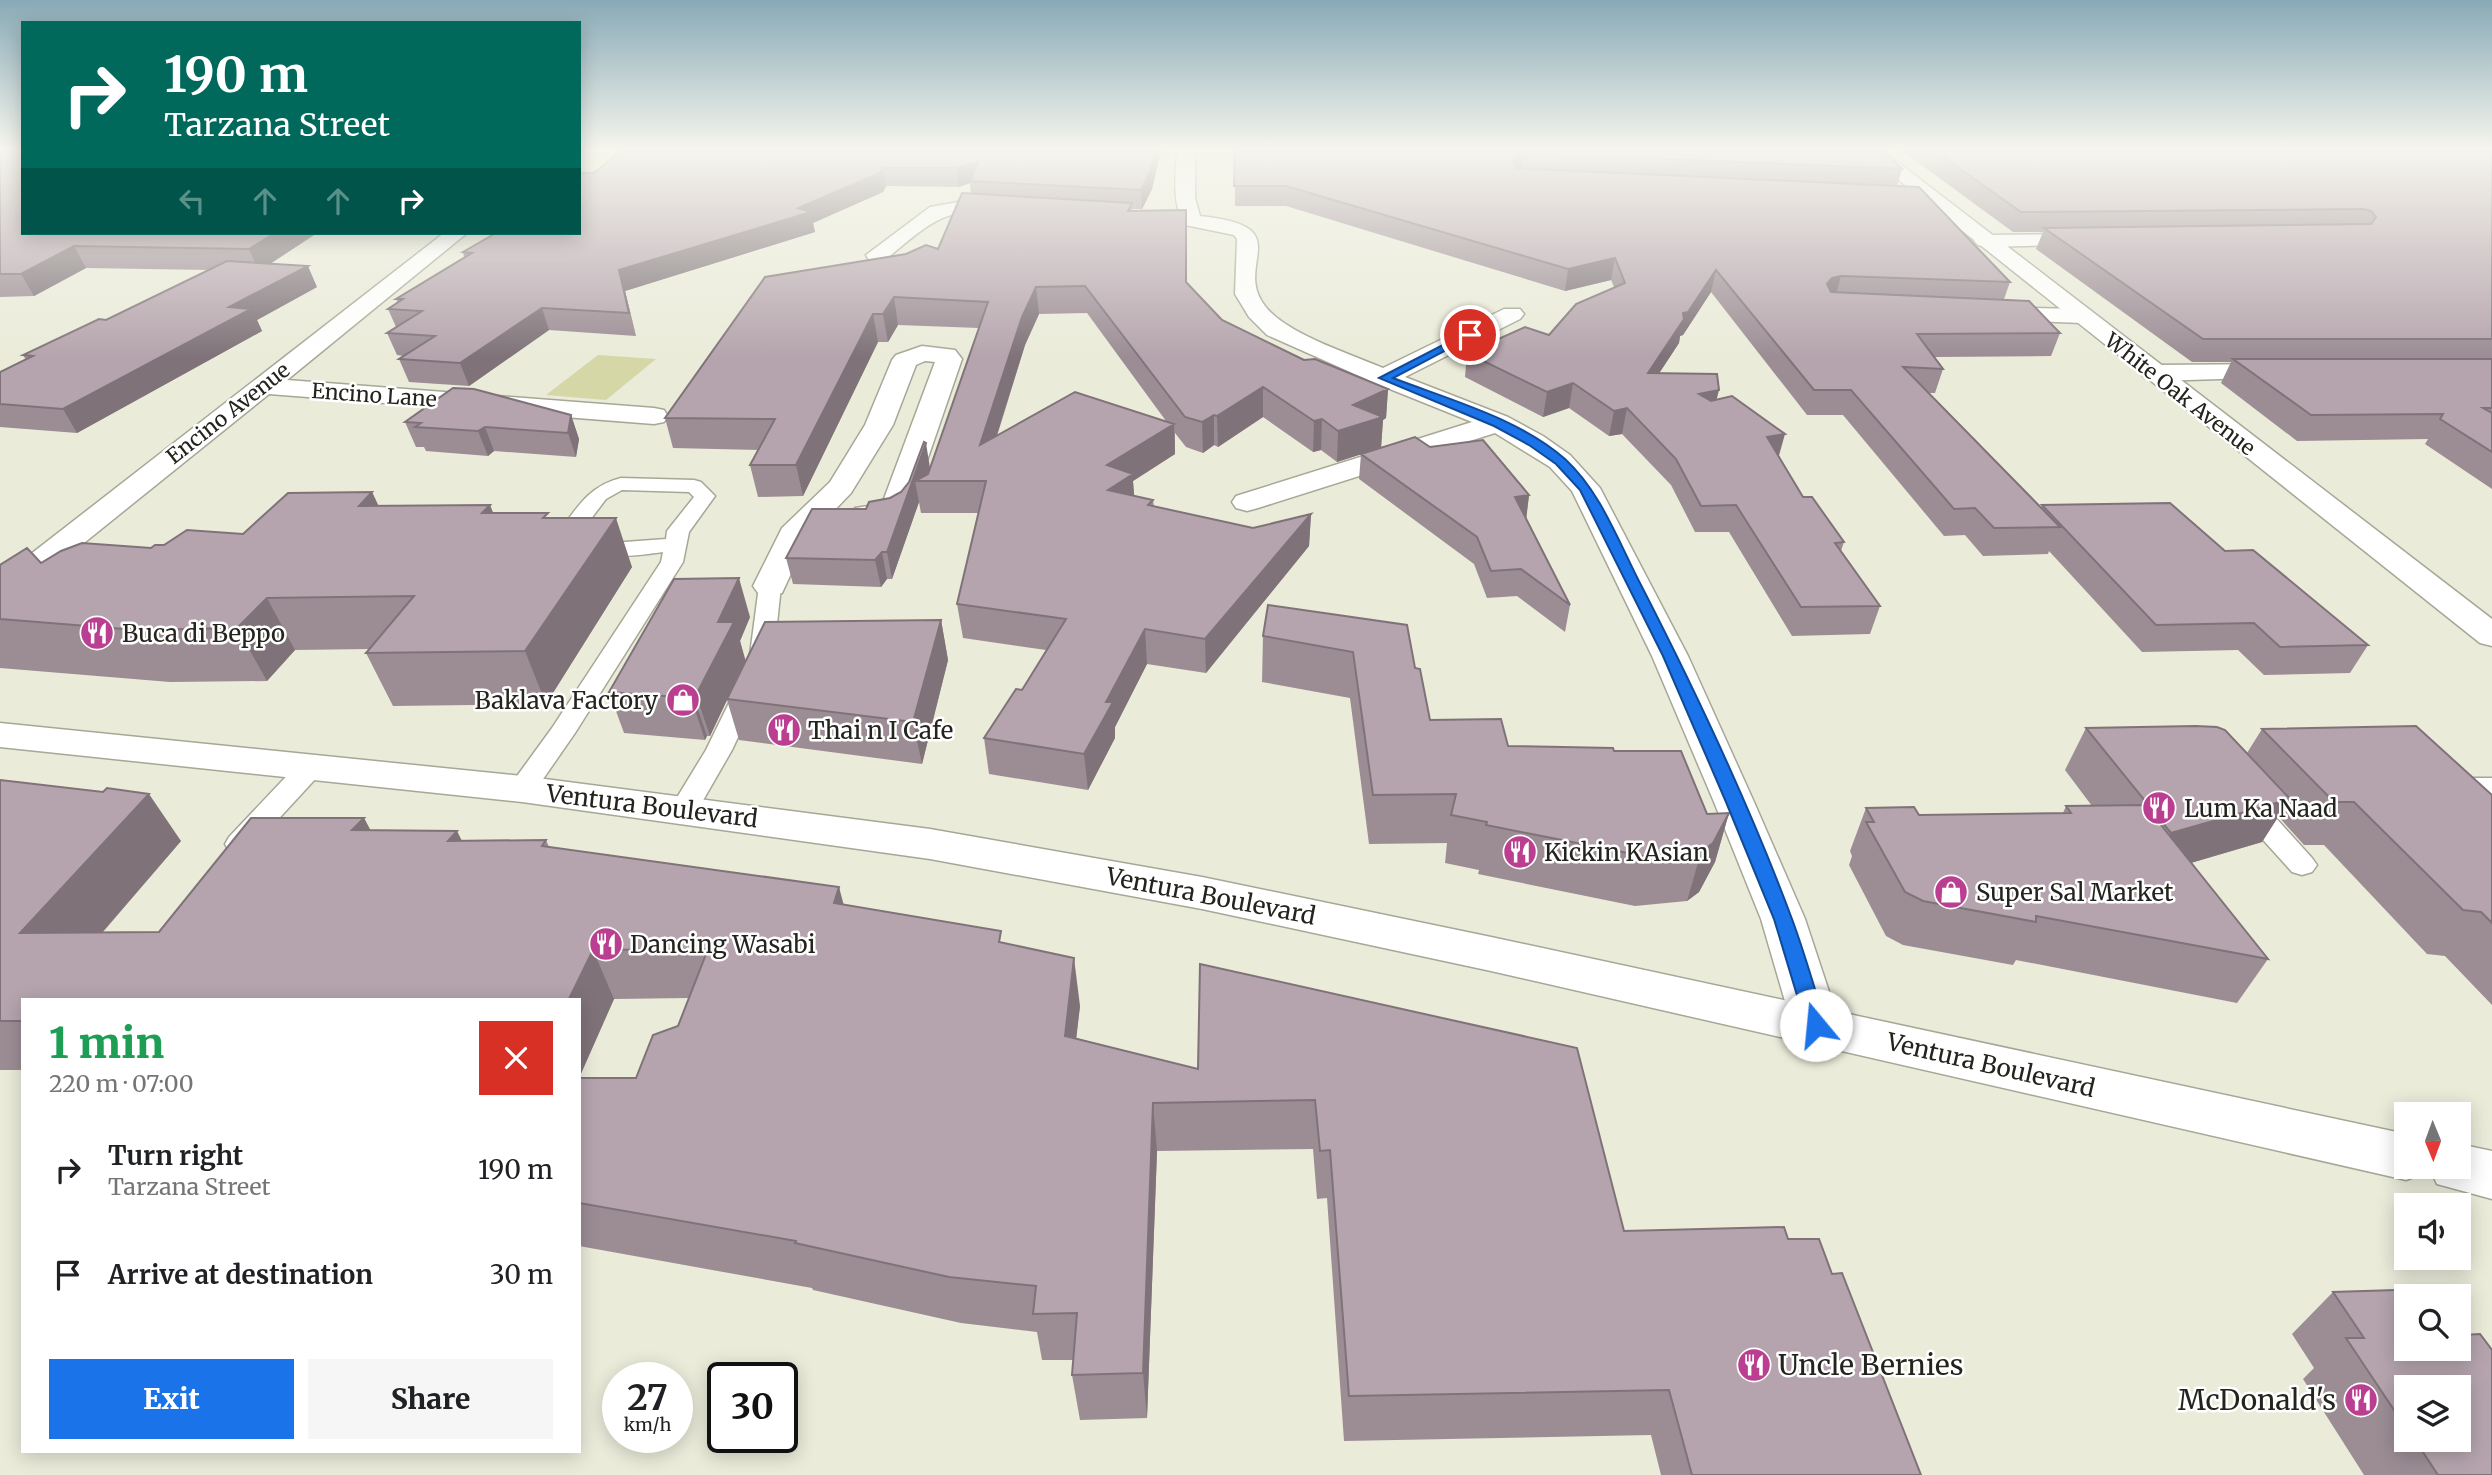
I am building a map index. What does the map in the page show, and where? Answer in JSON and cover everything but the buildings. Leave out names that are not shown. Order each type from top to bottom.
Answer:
[{"type":"street","points":[[877,255],[925,219]]},
{"type":"street","points":[[1179,219],[1220,223],[1242,231],[1247,239],[1246,293],[1257,312],[1276,330],[1384,378],[1498,423],[1560,461],[1585,488],[1670,656],[1734,802],[1783,919],[1816,1025]]},
{"type":"street","name":"White Oak Avenue","points":[[1956,219],[2492,636]]},
{"type":"street","name":"Encino Avenue","points":[[0,594],[454,235]]},
{"type":"street","points":[[1985,241],[2105,240]]},
{"type":"street","points":[[1964,313],[2081,316]]},
{"type":"street","points":[[1384,378],[1513,314]]},
{"type":"street","points":[[770,586],[793,535],[841,487],[879,425],[905,360],[922,353],[946,355],[949,359],[896,507],[891,513],[881,516],[819,510]]},
{"type":"street","points":[[2154,373],[2310,372]]},
{"type":"street","name":"Encino Lane","points":[[262,386],[654,416]]},
{"type":"street","points":[[1247,502],[1498,423]]},
{"type":"street","points":[[879,425],[925,425]]},
{"type":"street","name":"Ventura Boulevard","points":[[0,735],[522,789],[930,844],[1202,893],[1816,1025],[2394,1154]]},
{"type":"street","points":[[2471,1170],[2492,1175]]},
{"type":"lane","points":[[522,789],[562,733],[673,562],[676,544],[678,531],[705,496],[694,486],[612,486],[598,494],[573,528],[575,538],[587,547],[613,549],[676,544]]},
{"type":"lane","points":[[684,809],[719,750],[761,662],[770,586]]},
{"type":"lane","points":[[226,861],[241,841],[309,769]]},
{"type":"lane","points":[[2230,784],[2302,865]]},
{"type":"lane","points":[[2492,787],[2471,787],[2459,794],[2469,813],[2492,835]]},
{"type":"green space","points":[[598,355],[656,359],[606,400],[546,395]]},
{"type":"place","name":"Buca di Beppo","points":[[97,633]]},
{"type":"place","name":"Baklava Factory","points":[[683,700]]},
{"type":"place","name":"Thai n I Cafe","points":[[784,730]]},
{"type":"place","name":"Lum Ka Naad","points":[[2159,808]]},
{"type":"place","name":"Kickin KAsian","points":[[1520,852]]},
{"type":"place","name":"Super Sal Market","points":[[1951,892]]},
{"type":"place","name":"Dancing Wasabi","points":[[606,944]]},
{"type":"place","name":"Uncle Bernies","points":[[1754,1365]]},
{"type":"place","name":"McDonald's","points":[[2361,1400]]},
{"type":"route","points":[[1470,335],[1384,378],[1498,423],[1533,442],[1560,461],[1585,488],[1670,656],[1734,802],[1783,919],[1816,1025]]}]
